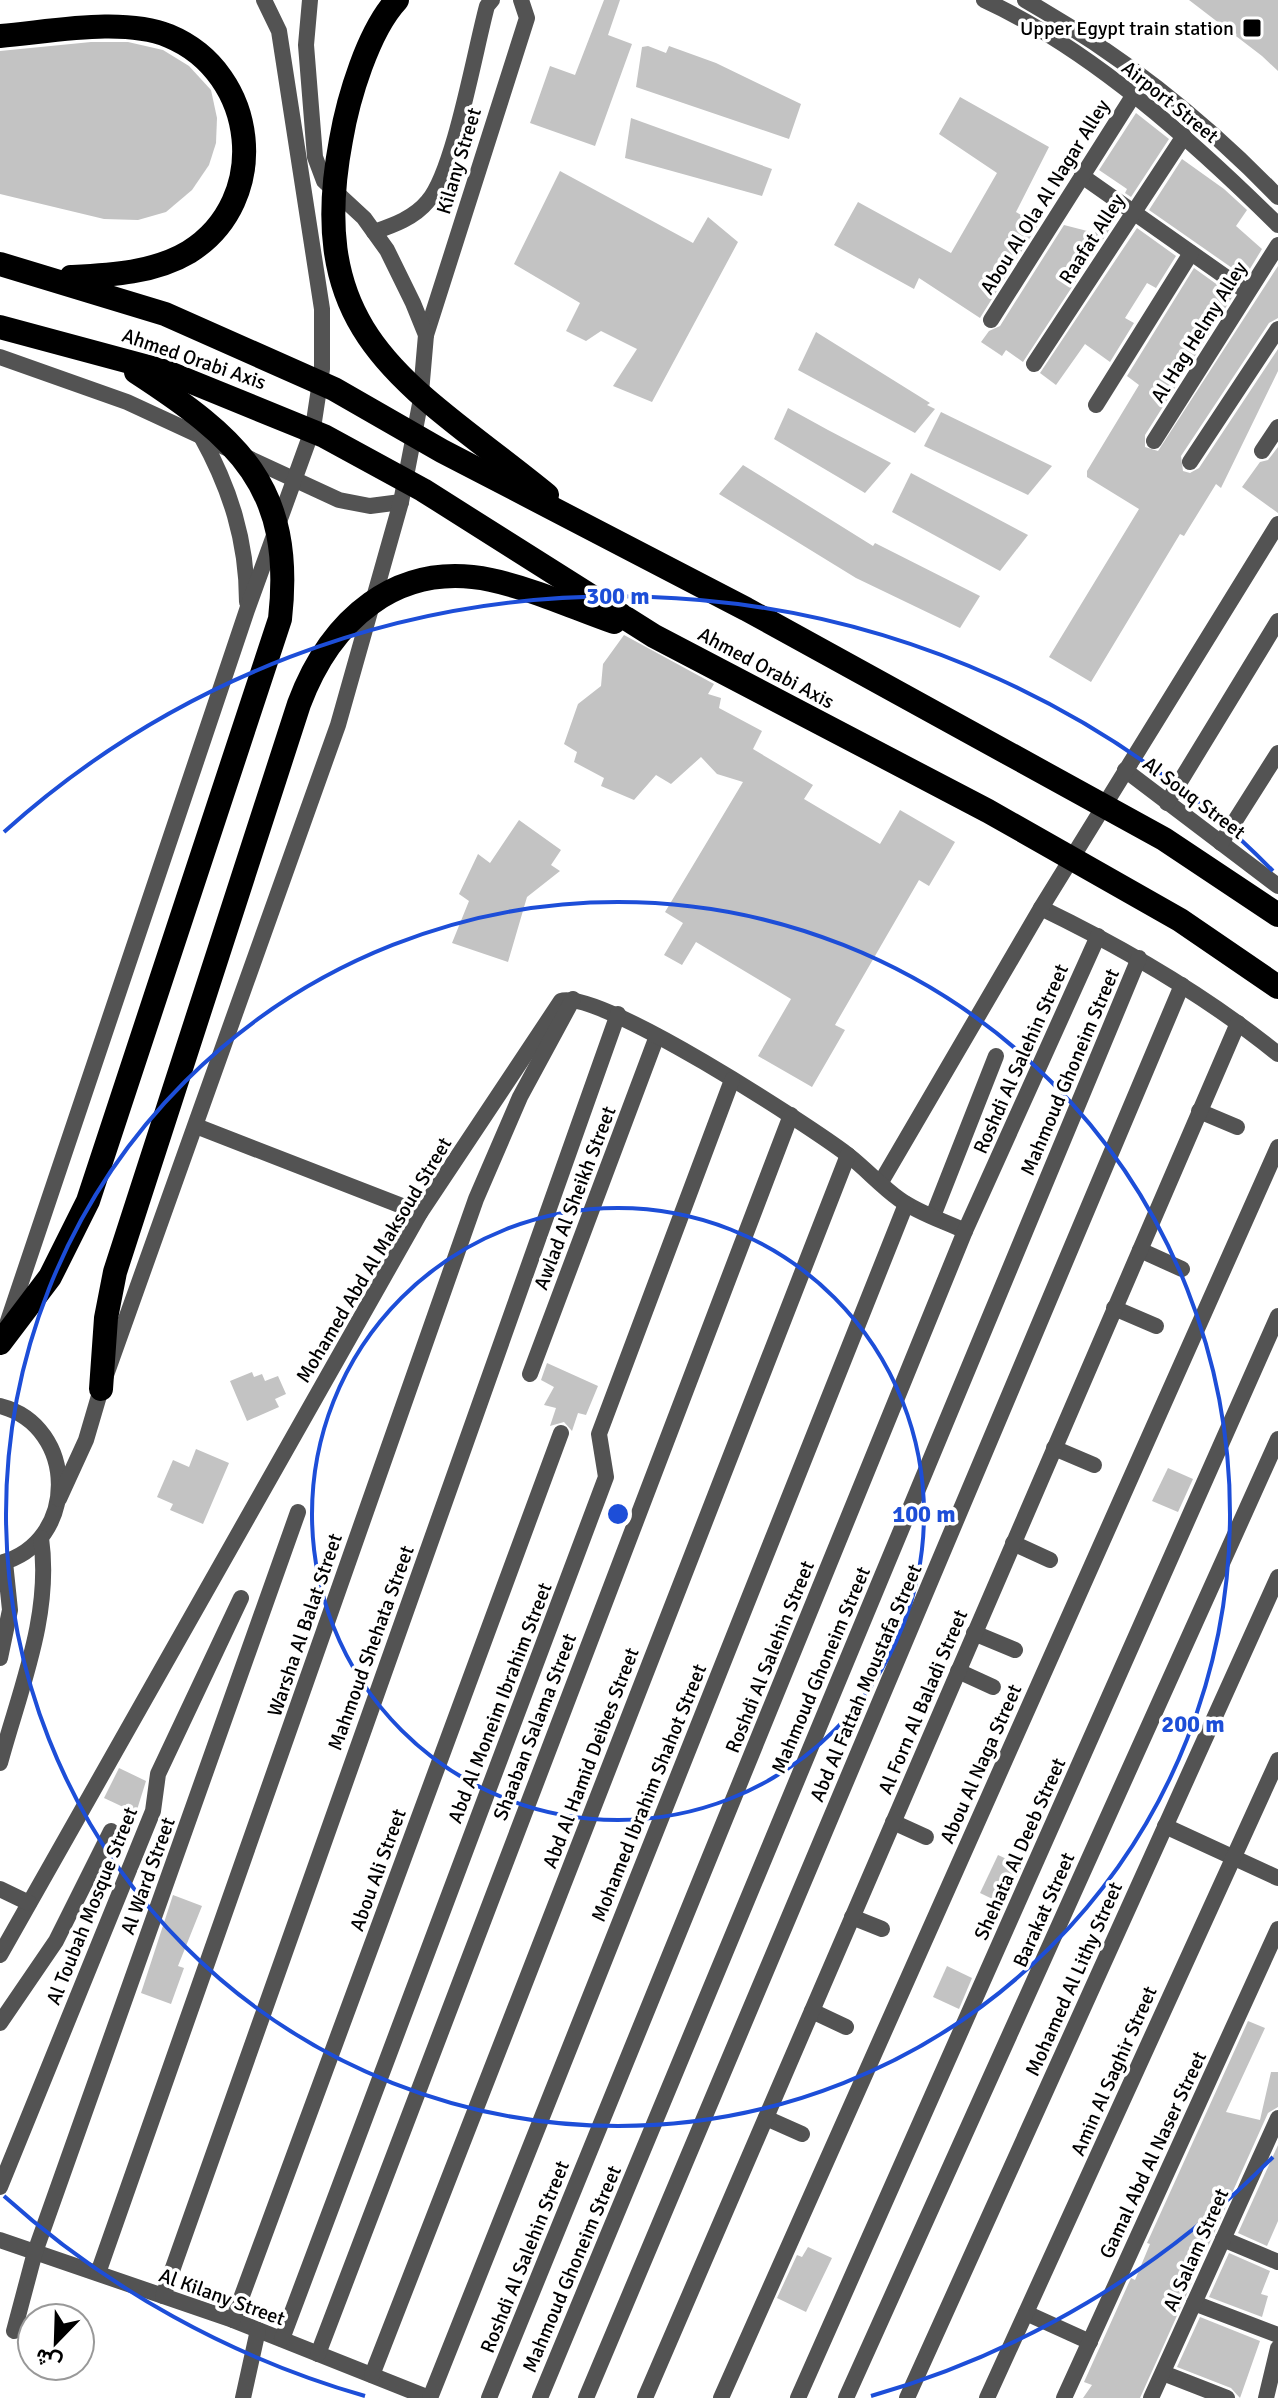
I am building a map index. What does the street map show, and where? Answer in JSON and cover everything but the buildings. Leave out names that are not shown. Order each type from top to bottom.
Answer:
[{"type":"highway","points":[[397,0],[349,92],[335,172],[335,252],[344,293],[362,332],[388,365],[592,531]]},
{"type":"highway","points":[[0,36],[130,27],[168,36],[201,55],[214,68],[235,100],[245,136],[243,174],[230,210],[206,239],[175,260],[157,266],[93,276],[49,276]]},
{"type":"highway","name":"Ahmed Orabi Axis","points":[[0,264],[49,276],[165,314],[279,362],[592,531],[746,609],[1164,839],[1278,915]]},
{"type":"highway","name":"Ahmed Orabi Axis","points":[[0,327],[112,356],[220,391],[324,436],[423,490],[654,636],[988,811],[1180,920],[1278,987]]},
{"type":"highway","points":[[0,1343],[50,1277],[88,1201],[274,642],[283,595],[275,523],[244,458],[196,411],[112,356]]},
{"type":"highway","points":[[101,1389],[106,1318],[115,1272],[299,704],[326,646],[370,603],[408,585],[448,577],[510,585],[654,636]]},
{"type":"street","points":[[0,1343],[247,610],[296,481],[319,398],[322,309],[279,31],[264,0]]},
{"type":"street","points":[[310,0],[306,45],[315,157],[324,181],[374,232],[387,250],[426,335]]},
{"type":"street","name":"Kilany Street","points":[[374,232],[414,214],[426,204],[442,179],[487,6],[492,0]]},
{"type":"street","name":"Kilany Street","points":[[41,1538],[79,1459],[101,1389],[338,725],[401,502],[420,404],[426,335],[527,18],[521,0]]},
{"type":"street","name":"Airport Street","points":[[984,0],[1078,56],[1133,96],[1184,136],[1278,225]]},
{"type":"street","name":"Airport Street","points":[[1025,0],[1068,25],[1145,79],[1278,197]]},
{"type":"street","name":"Abou Al Ola Al Nagar Alley","points":[[991,320],[1133,96]]},
{"type":"street","name":"Raafat Alley","points":[[1034,364],[1184,136]]},
{"type":"street","points":[[1082,176],[1247,292]]},
{"type":"street","name":"Al Hag Helmy Alley","points":[[1154,441],[1278,245]]},
{"type":"street","points":[[1096,405],[1191,253]]},
{"type":"street","points":[[1190,462],[1278,329]]},
{"type":"street","points":[[0,357],[80,383],[354,504],[401,502]]},
{"type":"street","points":[[1262,451],[1278,427]]},
{"type":"street","points":[[201,436],[234,507],[245,558],[247,610]]},
{"type":"street","points":[[881,1182],[1041,908],[1278,524]]},
{"type":"street","points":[[1167,803],[1278,621]]},
{"type":"street","points":[[1221,843],[1278,753]]},
{"type":"street","name":"Al Souq Street","points":[[1125,770],[1278,885]]},
{"type":"street","points":[[1041,908],[1139,958],[1238,1023],[1278,1054]]},
{"type":"street","name":"Roshdi Al Salehin Street","points":[[489,2398],[965,1231],[1098,936]]},
{"type":"street","name":"Mahmoud Ghoneim Street","points":[[540,2398],[1139,958]]},
{"type":"street","name":"Abd Al Fattah Moustafa Street","points":[[586,2398],[1182,985]]},
{"type":"street","points":[[573,999],[618,1014],[732,1080],[791,1115],[848,1155],[906,1204],[965,1231]]},
{"type":"street","name":"Mohamed Abd Al Maksoud Street","points":[[0,1955],[420,1213],[558,1004],[573,999]]},
{"type":"street","name":"Warsha Al Balat Street","points":[[98,2273],[476,1199],[520,1097],[573,999]]},
{"type":"street","name":"Mahmoud Shehata Street","points":[[163,2296],[618,1014]]},
{"type":"street","name":"Al Forn Al Baladi Street","points":[[645,2398],[1238,1023]]},
{"type":"street","name":"Awlad Al Sheikh Street","points":[[530,1374],[657,1036]]},
{"type":"street","points":[[933,1216],[996,1056]]},
{"type":"street","name":"Abd Al Moneim Ibrahim Street","points":[[282,2339],[606,1477],[599,1434],[732,1080]]},
{"type":"street","points":[[1199,1111],[1237,1127]]},
{"type":"street","name":"Shaaban Salama Street","points":[[318,2354],[791,1115]]},
{"type":"street","points":[[196,1126],[420,1213]]},
{"type":"street","name":"Abou Al Naga Street","points":[[721,2398],[1278,1147]]},
{"type":"street","name":"Abd Al Hamid Deibes Street","points":[[382,2398],[379,2378],[848,1155]]},
{"type":"street","name":"Mohamed Ibrahim Shahot Street","points":[[429,2398],[906,1204]]},
{"type":"street","points":[[1140,1250],[1182,1269]]},
{"type":"street","points":[[1114,1308],[1156,1326]]},
{"type":"street","name":"Shehata Al Deeb Street","points":[[798,2398],[1278,1316]]},
{"type":"street","points":[[0,1406],[27,1418],[48,1441],[55,1455],[59,1499]]},
{"type":"street","name":"Abou Ali Street","points":[[233,2320],[561,1433]]},
{"type":"street","name":"Barakat Street","points":[[846,2398],[1278,1439]]},
{"type":"street","points":[[1054,1448],[1094,1465]]},
{"type":"street","name":"Al Ward Street","points":[[14,2331],[35,2252],[298,1512]]},
{"type":"street","points":[[0,1658],[10,1610],[3,1563],[41,1538],[45,1579],[40,1621],[0,1763]]},
{"type":"street","points":[[1013,1543],[1050,1560]]},
{"type":"street","name":"Mohamed Al Lithy Street","points":[[907,2398],[1278,1577]]},
{"type":"street","name":"Al Toubah Mosque Street","points":[[0,2187],[153,1811],[158,1774],[241,1598]]},
{"type":"street","points":[[974,1633],[1015,1650]]},
{"type":"street","points":[[958,1671],[993,1687]]},
{"type":"street","name":"Amin Al Saghir Street","points":[[987,2398],[1278,1760]]},
{"type":"street","points":[[893,1822],[926,1837]]},
{"type":"street","points":[[1165,1826],[1278,1878]]},
{"type":"street","points":[[0,2023],[56,1941],[111,1831]]},
{"type":"street","points":[[0,1889],[29,1903]]},
{"type":"street","points":[[852,1917],[882,1929]]},
{"type":"street","name":"Gamal Abd Al Naser Street","points":[[1064,2398],[1278,1929]]},
{"type":"street","points":[[812,2011],[846,2027]]},
{"type":"street","points":[[766,2118],[802,2134]]},
{"type":"street","name":"Al Salam Street","points":[[1151,2398],[1278,2118]]},
{"type":"street","points":[[1223,2239],[1278,2262]]},
{"type":"street","name":"Al Kilany Street","points":[[0,2240],[233,2320],[429,2398]]},
{"type":"street","points":[[1194,2303],[1278,2335]]},
{"type":"street","points":[[1026,2313],[1090,2342]]},
{"type":"street","points":[[243,2398],[258,2330]]},
{"type":"street","points":[[1266,2398],[1278,2348]]},
{"type":"street","points":[[1163,2373],[1227,2398]]},
{"type":"place","name":"Upper Egypt train station","points":[[1252,28]]}]
